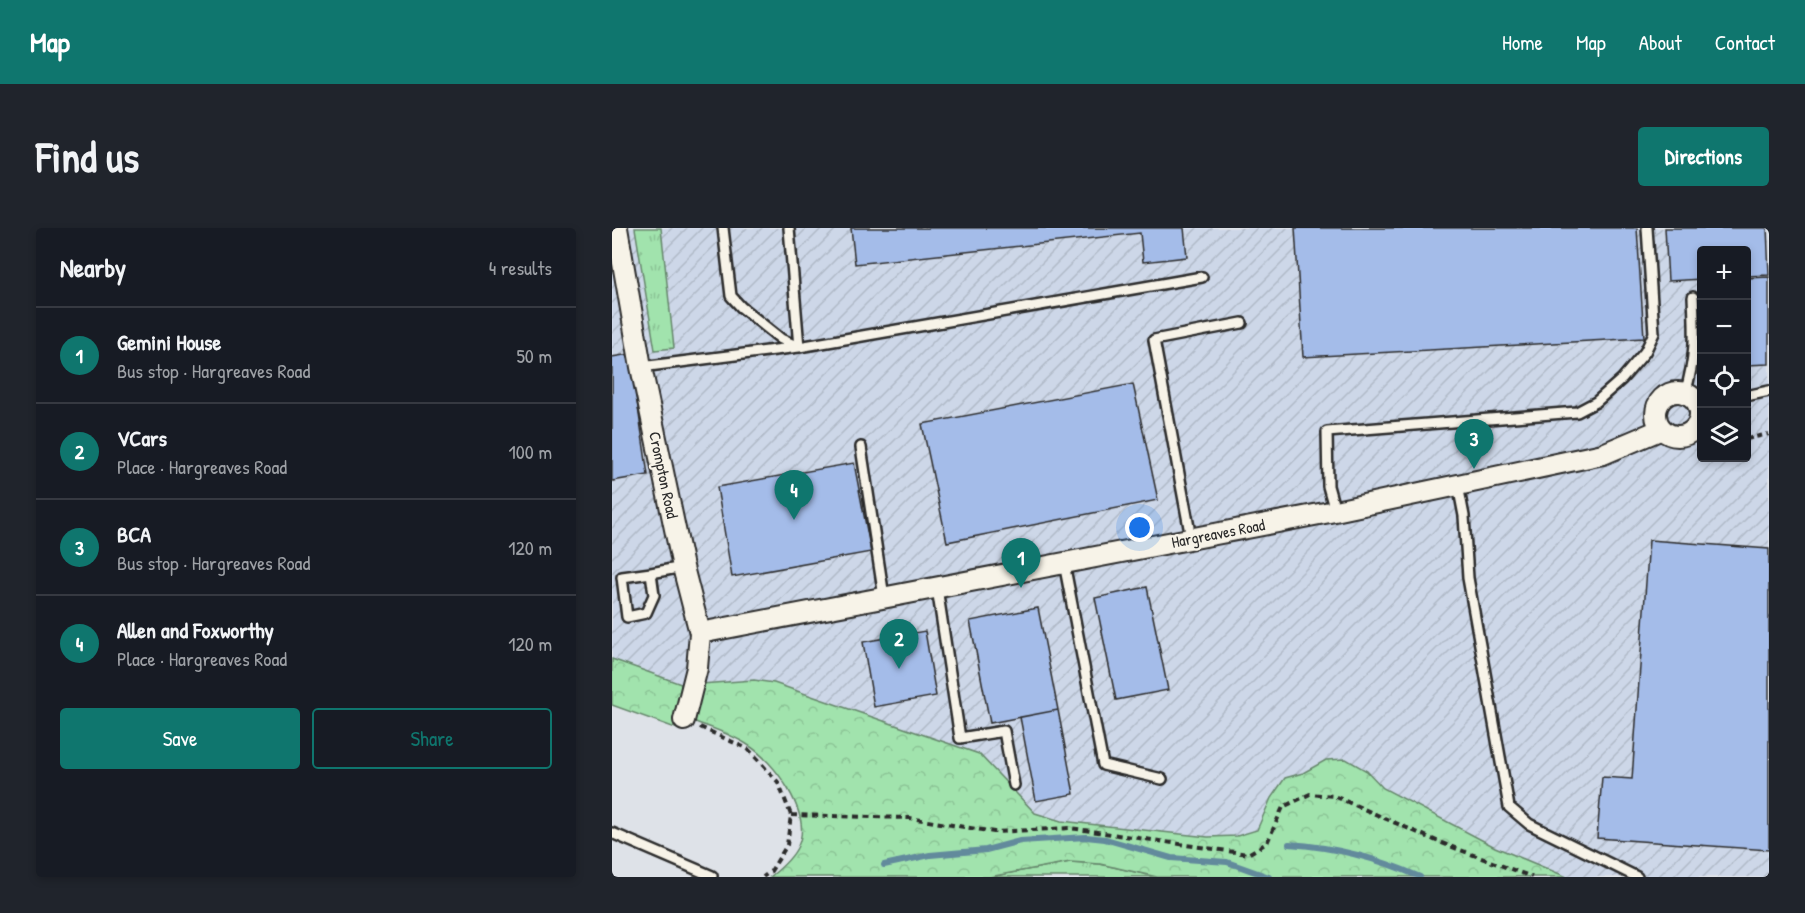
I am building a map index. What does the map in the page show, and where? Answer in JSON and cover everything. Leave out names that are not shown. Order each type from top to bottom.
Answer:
[{"type":"street","name":"Crompton Road","points":[[617,228],[618,276],[641,368],[683,567],[700,633],[697,668],[684,720]]},
{"type":"street","points":[[1662,429],[1656,416],[1659,402],[1670,394],[1695,402]]},
{"type":"street","name":"Hargreaves Road","points":[[700,633],[1335,511],[1458,485],[1603,454],[1662,429],[1667,433],[1681,436],[1697,430]]},
{"type":"lane","points":[[723,228],[731,296],[741,307],[781,339],[799,347]]},
{"type":"lane","points":[[789,228],[799,347]]},
{"type":"lane","points":[[1335,511],[1328,486],[1327,432],[1577,412],[1596,402],[1622,379],[1645,352],[1654,333],[1647,228]]},
{"type":"lane","points":[[641,368],[799,347],[1202,277]]},
{"type":"lane","points":[[1693,297],[1696,340],[1693,366],[1695,402]]},
{"type":"lane","points":[[1191,538],[1154,340],[1242,323]]},
{"type":"lane","points":[[1751,395],[1769,391]]},
{"type":"lane","points":[[861,447],[884,597]]},
{"type":"lane","points":[[1458,485],[1464,516],[1468,578],[1509,807],[1529,824],[1637,877]]},
{"type":"lane","points":[[1064,563],[1103,765],[1162,779]]},
{"type":"lane","points":[[651,573],[654,595],[646,613],[627,617],[622,577],[683,567]]},
{"type":"lane","points":[[938,588],[960,738],[1004,731],[1014,785]]},
{"type":"lane","points":[[612,833],[712,876]]},
{"type":"path","points":[[1751,438],[1769,434]]},
{"type":"path","points":[[684,720],[748,749],[778,782],[791,815],[787,845],[771,871],[763,877]]},
{"type":"path","points":[[791,815],[910,818],[994,832],[1070,828],[1248,854],[1267,843],[1284,807],[1310,795],[1334,796],[1439,842],[1532,877]]},
{"type":"shaded area","points":[[612,228],[1769,228],[1769,877],[1567,877],[1495,847],[1383,788],[1367,771],[1326,760],[1303,773],[1285,778],[1271,798],[1257,830],[1237,836],[1208,837],[1061,821],[1035,813],[979,754],[725,682],[681,684],[612,659]]},
{"type":"green space","points":[[635,228],[661,228],[674,348],[655,350]]},
{"type":"green space","points":[[612,659],[681,684],[678,729],[612,705]]},
{"type":"green space","points":[[754,680],[774,683],[979,754],[1035,813],[1061,821],[1208,837],[1237,836],[1257,830],[1271,798],[1285,778],[1303,773],[1326,760],[1346,759],[1367,771],[1383,788],[1495,847],[1567,877],[1157,877],[1100,864],[1070,862],[989,877],[770,877],[782,867],[798,846],[801,833],[796,804],[779,776],[758,753],[728,734],[693,721],[701,684]]},
{"type":"green space","points":[[1070,862],[1100,864],[1157,877],[989,877]]},
{"type":"building","points":[[851,228],[1184,228],[1187,257],[1143,262],[1140,233],[855,264]]},
{"type":"building","points":[[1295,228],[1637,228],[1644,338],[1303,357]]},
{"type":"building","points":[[1665,228],[1767,228],[1769,275],[1751,276],[1751,246],[1697,246],[1697,279],[1668,281]]},
{"type":"building","points":[[1769,277],[1769,364],[1751,365],[1751,278]]},
{"type":"building","points":[[630,354],[648,475],[612,481],[612,357]]},
{"type":"building","points":[[1133,384],[1158,500],[947,542],[922,424]]},
{"type":"building","points":[[854,463],[871,552],[732,577],[717,487]]},
{"type":"building","points":[[1649,540],[1769,549],[1769,850],[1597,838],[1602,777],[1632,779]]},
{"type":"building","points":[[1147,587],[1168,690],[1116,700],[1095,598]]},
{"type":"building","points":[[1038,608],[1058,710],[990,723],[970,621]]},
{"type":"building","points":[[925,631],[936,696],[874,707],[863,642]]},
{"type":"building","points":[[1058,710],[1074,794],[1036,801],[1020,717]]},
{"type":"waterway","points":[[884,865],[930,855],[986,850],[1020,841],[1086,837],[1105,839],[1171,858],[1227,862],[1269,877]]},
{"type":"waterway","points":[[1289,844],[1356,855],[1420,877]]},
{"type":"place","name":"BCA","points":[[1474,469]]},
{"type":"place","name":"Allen and Foxworthy","points":[[794,520]]},
{"type":"place","name":"Gemini House","points":[[1021,588]]},
{"type":"place","name":"VCars","points":[[899,669]]}]
